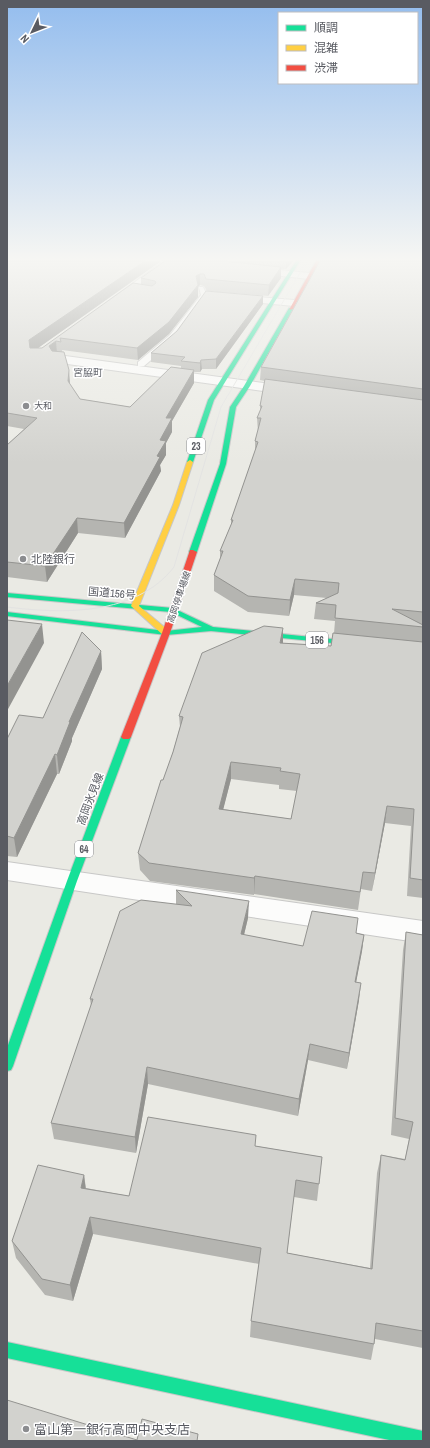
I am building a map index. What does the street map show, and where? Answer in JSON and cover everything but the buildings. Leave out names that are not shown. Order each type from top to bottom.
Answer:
[{"type":"main road","name":"23","points":[[135,606],[176,505],[211,400],[256,329]]},
{"type":"main road","name":"高岡停車場線","points":[[135,606],[166,633],[223,464],[233,406],[247,386],[280,329]]},
{"type":"main road","name":"国道156号","points":[[7,595],[173,610],[211,629]]},
{"type":"main road","name":"国道156号","points":[[7,614],[166,633],[211,629],[369,645]]},
{"type":"main road","name":"高岡氷見線","points":[[7,1066],[72,881],[166,633]]},
{"type":"main road","points":[[7,1350],[423,1439]]},
{"type":"street","points":[[58,359],[309,394]]},
{"type":"street","points":[[7,871],[423,932]]},
{"type":"lane","points":[[141,364],[173,337],[178,329]]},
{"type":"tram line","points":[[7,607],[51,611],[97,608],[119,603],[140,595],[158,583],[174,567],[221,407],[267,329]]},
{"type":"traffic: fast","points":[[190,462],[211,400],[256,329]]},
{"type":"traffic: fast","points":[[193,552],[223,464],[233,407],[247,386],[280,329]]},
{"type":"traffic: fast","points":[[7,595],[173,610],[211,629]]},
{"type":"traffic: fast","points":[[7,614],[166,633],[211,629],[362,644]]},
{"type":"traffic: fast","points":[[7,1066],[72,881],[126,737]]},
{"type":"traffic: fast","points":[[7,1350],[423,1439]]},
{"type":"traffic: slow","points":[[166,633],[135,606],[176,505],[190,462]]},
{"type":"traffic: jam","points":[[126,737],[166,633],[193,552]]},
{"type":"place","name":"大和","points":[[26,406]]},
{"type":"place","name":"北陸銀行","points":[[23,559]]},
{"type":"place","name":"富山第一銀行高岡中央支店","points":[[26,1429]]},
{"type":"district","name":"宮脇町","points":[[88,372]]}]
